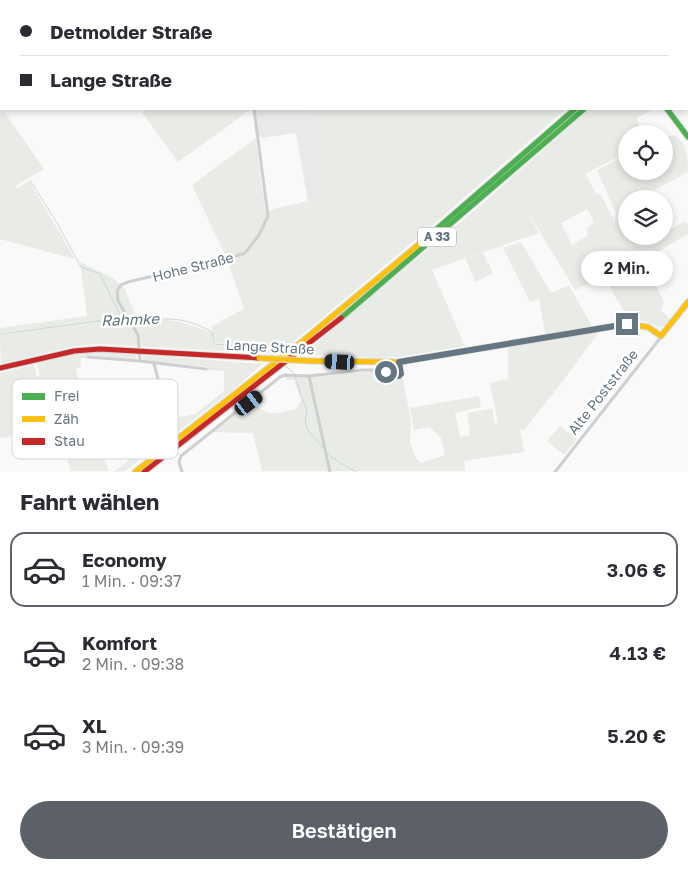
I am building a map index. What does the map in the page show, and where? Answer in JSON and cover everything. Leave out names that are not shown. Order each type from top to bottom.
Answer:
[{"type":"main road","name":"A 33","points":[[178,440],[282,361],[574,110]]},
{"type":"main road","name":"A 33","points":[[178,445],[427,245],[583,110]]},
{"type":"main road","points":[[668,110],[688,137]]},
{"type":"main road","name":"Alte Poststraße","points":[[661,336],[688,302]]},
{"type":"main road","name":"Lange Straße","points":[[0,368],[74,351],[100,349],[370,363],[399,362],[627,324],[648,327],[661,336]]},
{"type":"main road","name":"A 33","points":[[135,472],[152,459]]},
{"type":"main road","name":"A 33","points":[[144,472],[160,459]]},
{"type":"street","name":"Hohe Straße","points":[[140,350],[138,335],[117,297],[117,291],[121,285],[245,253],[259,235],[268,216],[254,110]]},
{"type":"street","name":"Alte Poststraße","points":[[555,472],[661,336]]},
{"type":"street","points":[[140,350],[140,361]]},
{"type":"street","points":[[88,357],[206,369]]},
{"type":"street","points":[[182,472],[179,462],[181,456],[280,377],[363,370],[379,370],[399,376],[401,374],[399,362]]},
{"type":"street","points":[[154,364],[158,379]]},
{"type":"street","points":[[309,376],[330,472]]},
{"type":"shaded area","points":[[0,110],[3,110],[44,169],[15,186],[17,189],[29,181],[75,259],[0,239]]},
{"type":"shaded area","points":[[145,110],[250,110],[178,162],[142,112]]},
{"type":"shaded area","points":[[255,110],[310,110],[322,198],[308,202],[296,133],[262,138],[259,136]]},
{"type":"shaded area","points":[[310,110],[565,110],[428,229],[279,354],[100,344],[74,346],[1,364],[0,334],[89,323],[0,333],[0,328],[87,316],[80,262],[113,278],[125,289],[138,322],[149,320],[176,321],[212,333],[213,345],[256,347],[255,345],[214,343],[212,326],[244,309],[227,259],[192,185],[256,138],[265,211],[322,198]]},
{"type":"shaded area","points":[[588,110],[651,110],[637,118],[639,125],[618,125],[618,157],[585,174],[597,195],[600,193],[615,222],[616,213],[597,170],[618,159],[618,180],[673,180],[673,135],[682,142],[687,156],[688,172],[655,190],[618,190],[618,245],[670,245],[643,261],[664,302],[661,310],[670,319],[664,326],[659,327],[643,321],[629,320],[604,277],[575,290],[525,207],[539,233],[466,258],[483,253],[493,273],[476,282],[465,258],[432,270],[465,346],[399,357],[370,358],[303,354],[482,204]],"holes":[[[587,209],[594,222],[587,228],[587,236],[572,245],[561,223]]]},
{"type":"shaded area","points":[[685,221],[688,225],[688,234],[673,243],[673,228]]},
{"type":"shaded area","points":[[521,242],[551,293],[569,285],[592,326],[545,334],[539,299],[530,302],[503,248]]},
{"type":"shaded area","points":[[599,332],[524,430],[520,429],[524,452],[464,461],[465,471],[262,471],[253,433],[213,432],[253,402],[269,413],[296,409],[301,401],[294,380],[285,380],[285,376],[314,377],[377,371],[403,379],[411,421],[410,441],[415,457],[421,463],[445,455],[441,438],[430,427],[414,430],[410,408],[479,396],[481,407],[455,413],[460,437],[470,435],[467,413],[492,409],[495,424],[498,423],[490,383],[508,379],[508,347]]},
{"type":"shaded area","points":[[100,352],[136,354],[136,359],[87,355],[87,358],[81,358],[81,366],[76,369],[79,379],[12,379],[12,436],[0,438],[0,373],[34,365],[37,376],[40,375],[36,363],[75,354]]},
{"type":"shaded area","points":[[143,355],[262,364],[233,390],[178,431],[178,417],[195,414],[224,391],[224,371],[207,370],[207,367],[143,360]]},
{"type":"shaded area","points":[[560,426],[577,439],[564,455],[547,441]]},
{"type":"shaded area","points":[[67,459],[104,459],[109,471],[71,471]]},
{"type":"shaded area","points":[[130,459],[141,459],[125,471],[114,472]]},
{"type":"waterway","points":[[30,180],[57,223],[81,267],[100,274],[121,317]]},
{"type":"waterway","name":"Rahmke","points":[[0,334],[122,318],[125,323],[128,323]]},
{"type":"waterway","name":"Rahmke","points":[[132,322],[164,319],[182,320],[212,332],[214,344],[264,347],[273,356]]},
{"type":"waterway","name":"Rahmke","points":[[284,365],[294,373]]},
{"type":"waterway","name":"Rahmke","points":[[295,377],[307,411],[305,421],[307,429],[324,449]]},
{"type":"waterway","name":"Rahmke","points":[[327,452],[331,457],[356,472]]},
{"type":"traffic: fast","points":[[424,240],[574,110]]},
{"type":"traffic: fast","points":[[341,318],[583,110]]},
{"type":"traffic: fast","points":[[668,110],[688,137]]},
{"type":"traffic: slow","points":[[178,438],[304,340],[424,240]]},
{"type":"traffic: slow","points":[[310,361],[399,362],[627,324],[648,327],[661,336],[688,302]]},
{"type":"traffic: slow","points":[[259,358],[310,361]]},
{"type":"traffic: slow","points":[[135,472],[152,459]]},
{"type":"traffic: jam","points":[[178,445],[341,318]]},
{"type":"traffic: jam","points":[[0,368],[74,351],[100,349],[259,358]]},
{"type":"traffic: jam","points":[[144,472],[161,459]]},
{"type":"route","points":[[386,372],[399,376],[401,374],[399,362],[627,324]]}]
